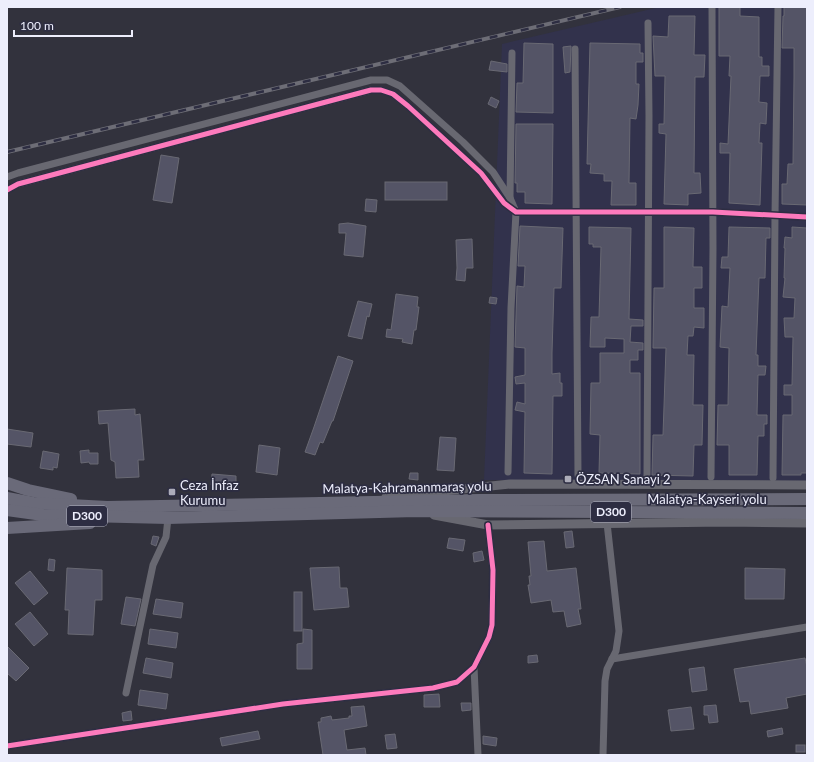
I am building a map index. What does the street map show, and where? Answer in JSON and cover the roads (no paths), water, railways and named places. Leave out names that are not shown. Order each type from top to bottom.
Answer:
[{"type":"highway","points":[[7,483],[28,490],[107,507]]},
{"type":"highway","name":"Malatya-Kahramanmaraş yolu","points":[[7,498],[33,503],[107,507],[338,502],[807,499]]},
{"type":"highway","name":"Malatya-Kayseri yolu","points":[[7,510],[43,515],[168,518],[415,511],[807,513]]},
{"type":"highway","points":[[7,528],[168,518]]},
{"type":"street","points":[[711,477],[713,212],[712,7]]},
{"type":"street","points":[[774,478],[775,215],[778,7]]},
{"type":"street","points":[[647,476],[649,212],[648,23]]},
{"type":"street","points":[[576,49],[578,475]]},
{"type":"street","points":[[510,198],[512,53]]},
{"type":"street","points":[[7,178],[18,173],[371,80],[387,80],[400,86],[463,142],[494,172],[510,198],[516,212],[511,308],[508,472]]},
{"type":"street","points":[[7,190],[25,182],[371,90],[381,90],[393,94],[408,106],[481,173],[504,202],[516,212],[713,212],[807,217]]},
{"type":"street","points":[[338,502],[510,484],[807,485]]},
{"type":"street","points":[[415,511],[488,525],[726,522],[807,523]]},
{"type":"street","points":[[126,693],[153,565],[166,537],[168,518]]},
{"type":"street","points":[[603,755],[605,681],[607,669],[618,644],[619,631],[607,523]]},
{"type":"street","points":[[7,746],[284,704],[433,688],[457,682],[474,667],[489,637],[492,625],[493,570],[488,525]]},
{"type":"street","points":[[612,659],[807,627]]},
{"type":"street","points":[[474,667],[478,755]]},
{"type":"railway","points":[[7,152],[620,7]]},
{"type":"place","name":"ÖZSAN Sanayi 2","points":[[568,479]]},
{"type":"place","name":"Ceza İnfaz Kurumu","points":[[172,492]]}]
